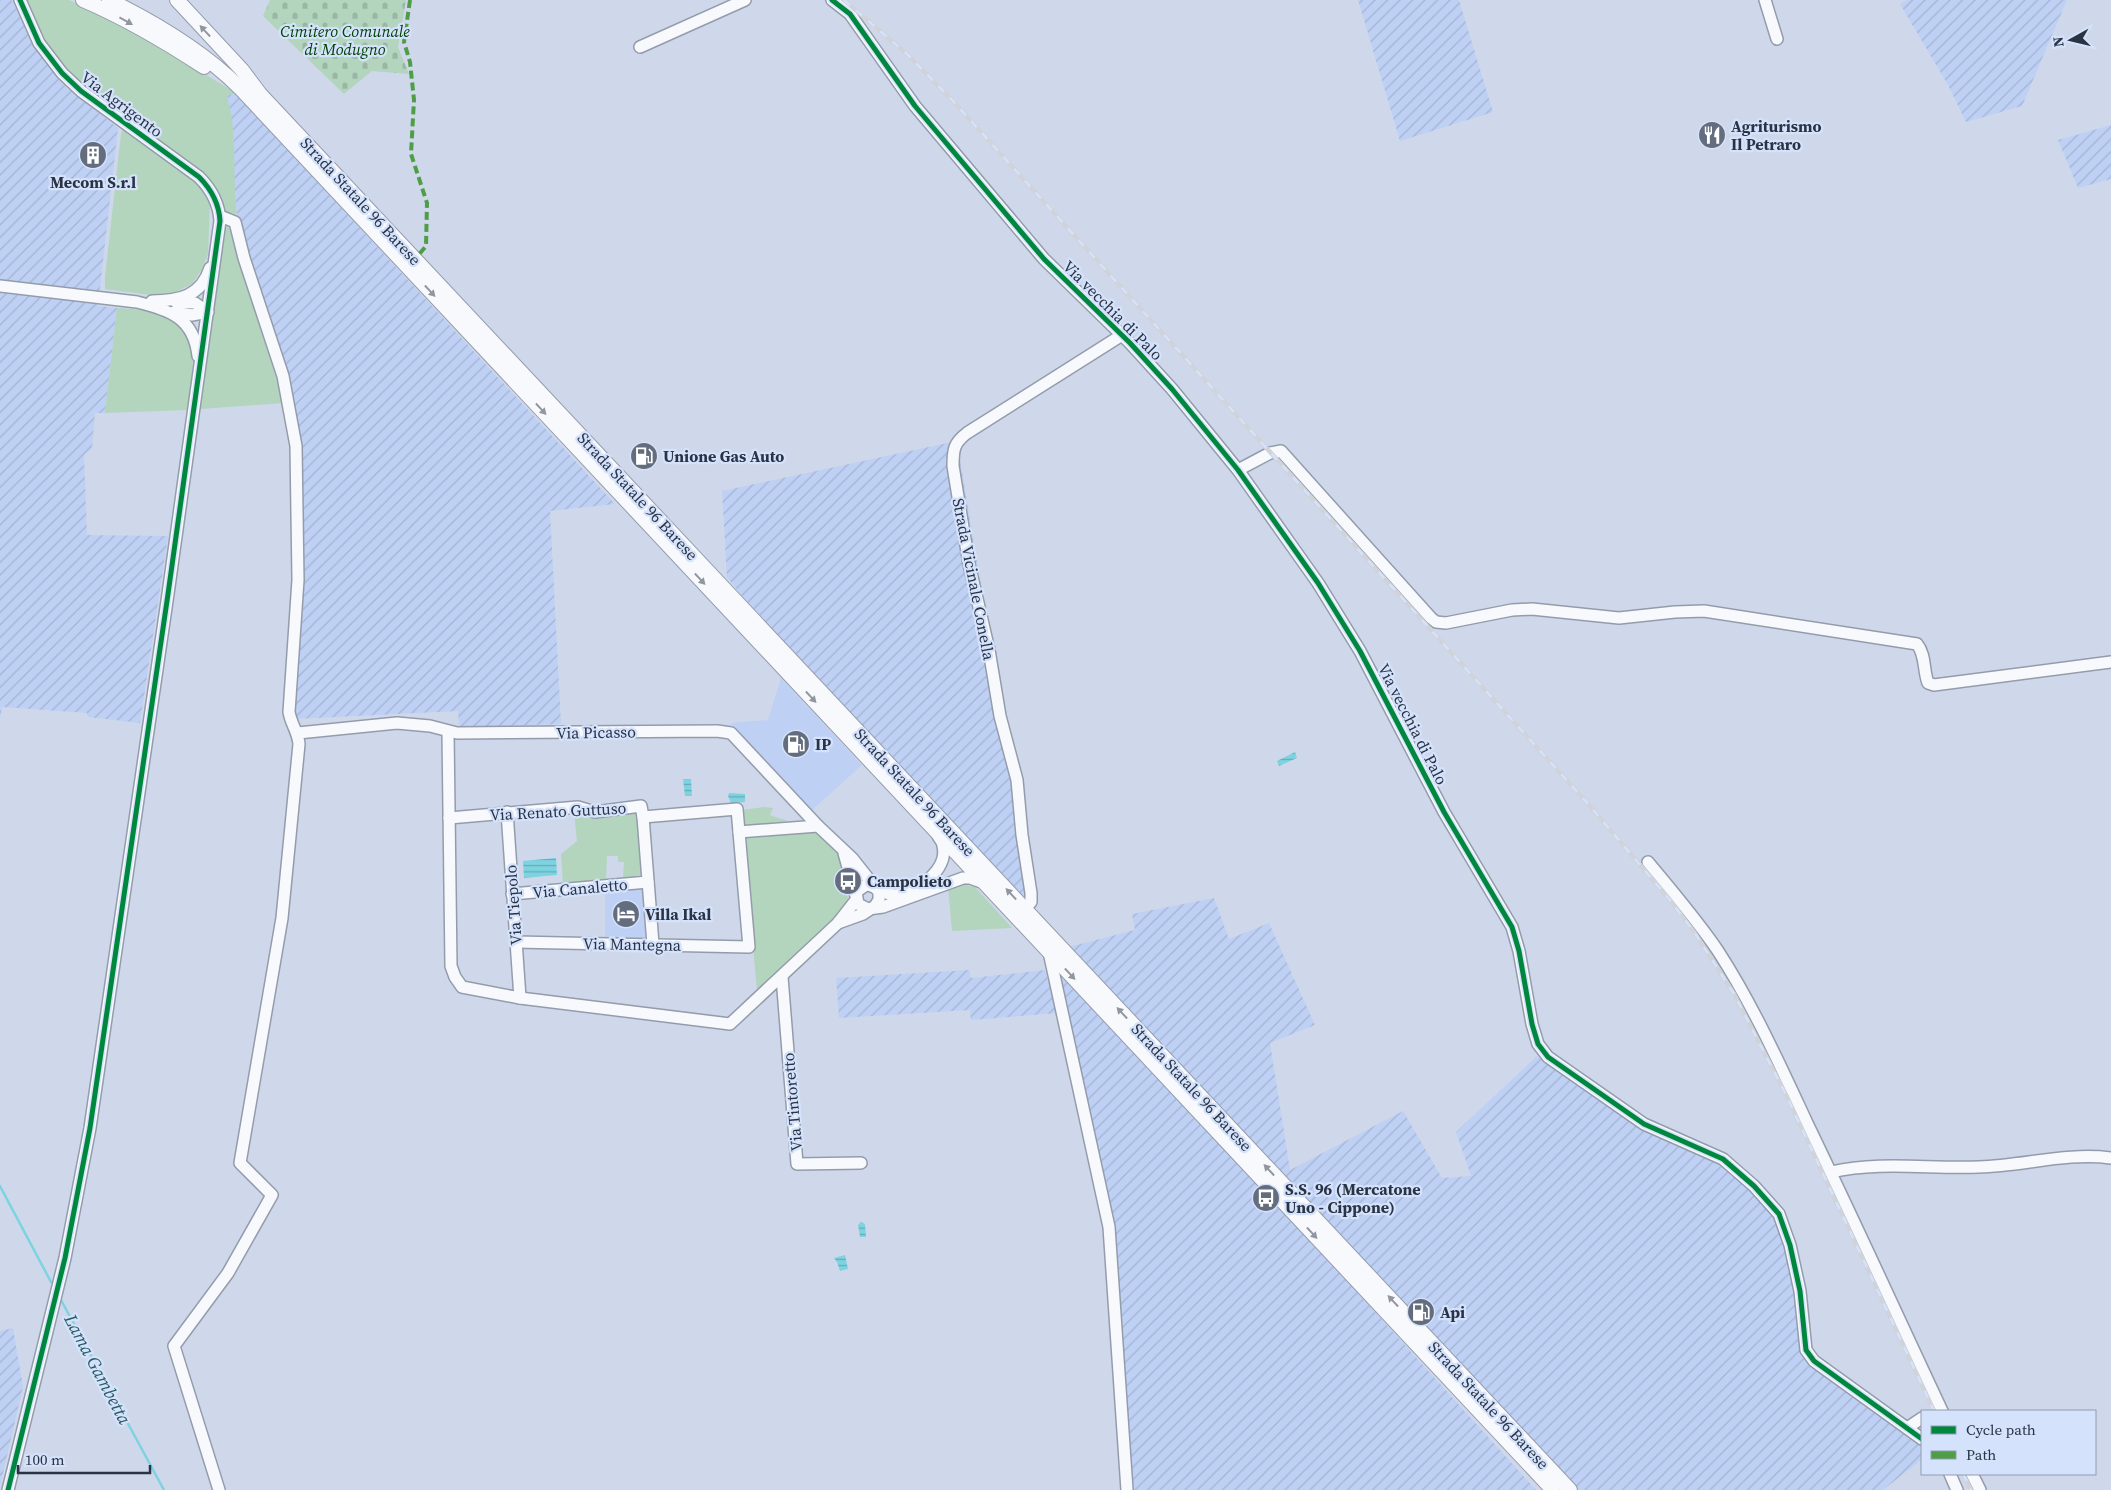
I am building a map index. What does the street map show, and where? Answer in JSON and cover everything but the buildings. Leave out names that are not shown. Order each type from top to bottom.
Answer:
[{"type":"main road","points":[[83,0],[104,9],[256,98]]},
{"type":"main road","points":[[109,0],[186,44],[256,98]]},
{"type":"main road","points":[[127,0],[180,31],[217,57],[256,98]]},
{"type":"main road","points":[[177,0],[242,70],[256,98]]},
{"type":"main road","name":"Strada Statale 96 Barese","points":[[256,98],[935,830],[1553,1490]]},
{"type":"main road","name":"Strada Statale 96 Barese","points":[[256,98],[1025,909],[1570,1490]]},
{"type":"street","name":"Via Agrigento","points":[[20,0],[39,43],[62,73],[81,90],[199,177],[212,193],[220,216]]},
{"type":"street","points":[[640,47],[745,0]]},
{"type":"street","name":"Via vecchia di Palo","points":[[832,0],[850,14],[915,106],[1044,258],[1158,372],[1238,470],[1318,583],[1360,650],[1444,812],[1512,927],[1519,951],[1532,1024],[1538,1044],[1548,1058],[1644,1124],[1723,1159],[1754,1186],[1779,1214],[1790,1245],[1800,1291],[1806,1350],[1814,1362],[1921,1438]]},
{"type":"street","points":[[1765,0],[1777,39]]},
{"type":"street","points":[[8,1490],[65,1258],[90,1128],[200,370],[220,216],[235,222],[244,258],[283,376],[291,410],[297,466],[298,580],[289,712],[290,720],[298,733],[300,744],[282,918],[240,1163],[272,1195],[228,1273],[174,1346],[219,1490]]},
{"type":"street","points":[[170,306],[203,283],[209,272],[216,250]]},
{"type":"street","points":[[0,286],[170,306],[192,315],[208,312]]},
{"type":"street","points":[[170,306],[192,333],[196,344],[200,370]]},
{"type":"street","name":"Strada Vicinale Conella","points":[[1025,909],[1030,902],[1031,893],[1024,851],[1017,780],[1000,716],[989,650],[969,564],[953,466],[953,454],[957,441],[967,432],[1122,335]]},
{"type":"street","points":[[1238,470],[1270,453],[1282,451],[1314,489],[1436,622],[1446,623],[1507,611],[1532,609],[1619,618],[1704,611],[1917,644],[1922,650],[1925,675],[1928,683],[1934,686],[2111,662]]},
{"type":"street","name":"Via Picasso","points":[[298,733],[397,723],[430,726],[448,732],[725,731],[737,737],[818,826],[852,858],[877,888]]},
{"type":"street","points":[[448,732],[451,966],[462,987],[476,990],[520,998],[730,1024],[838,923],[856,898],[858,889],[866,885],[894,895],[903,894],[920,886],[929,879],[943,858],[944,847],[935,830]]},
{"type":"street","name":"Via Renato Guttuso","points":[[449,818],[578,807],[595,812],[641,806],[643,817],[737,809],[739,832]]},
{"type":"street","name":"Via Tiepolo","points":[[507,812],[520,998]]},
{"type":"street","points":[[643,817],[653,944]]},
{"type":"street","points":[[739,832],[818,826]]},
{"type":"street","name":"Via Mantegna","points":[[516,942],[749,947],[739,832]]},
{"type":"street","points":[[844,852],[856,898],[861,906],[883,907],[962,878],[977,879],[989,886]]},
{"type":"street","points":[[1648,862],[1718,952],[1744,995],[1774,1052],[1831,1172],[1940,1410]]},
{"type":"street","name":"Via Canaletto","points":[[512,894],[648,882]]},
{"type":"street","points":[[838,923],[872,908],[880,900],[877,888]]},
{"type":"street","points":[[1049,952],[1109,1227],[1127,1490]]},
{"type":"street","name":"Via Tintoretto","points":[[782,976],[797,1164],[861,1163]]},
{"type":"street","points":[[1831,1172],[1846,1168],[1906,1165],[1986,1167],[2019,1165],[2082,1155],[2111,1158]]},
{"type":"street","points":[[1907,1428],[1921,1419]]},
{"type":"street","points":[[1950,1475],[1957,1490]]},
{"type":"street","points":[[1972,1475],[1980,1490]]},
{"type":"shaded area","points":[[0,0],[12,0],[34,47],[66,87],[118,128],[98,306],[117,308],[105,413],[95,413],[92,448],[84,455],[87,535],[168,536],[140,723],[88,717],[87,713],[2,707],[0,719]]},
{"type":"shaded area","points":[[1358,0],[1459,0],[1493,112],[1400,141]]},
{"type":"shaded area","points":[[1906,0],[2067,0],[2022,106],[1966,122],[1948,85],[1900,4]]},
{"type":"shaded area","points":[[234,92],[615,504],[550,511],[561,724],[459,727],[458,711],[295,719],[293,714],[300,464],[237,213],[228,101],[228,96]]},
{"type":"shaded area","points":[[2111,125],[2111,179],[2078,188],[2058,140]]},
{"type":"shaded area","points":[[957,441],[1035,912],[755,612],[727,577],[722,491]]},
{"type":"shaded area","name":"IP","points":[[781,678],[862,765],[812,810],[731,723],[768,720]]},
{"type":"shaded area","points":[[1295,752],[1297,758],[1279,766],[1277,761]]},
{"type":"shaded area","points":[[683,779],[691,779],[692,796],[685,796]]},
{"type":"shaded area","points":[[729,793],[745,794],[745,802],[731,803],[728,796]]},
{"type":"shaded area","points":[[556,858],[557,875],[524,878],[523,861]]},
{"type":"shaded area","name":"Villa Ikal","points":[[645,885],[650,941],[605,940],[605,889]]},
{"type":"shaded area","points":[[1214,898],[1229,939],[1269,923],[1315,1025],[1270,1043],[1290,1170],[1403,1111],[1442,1178],[1471,1176],[1456,1132],[1537,1056],[1700,1148],[1754,1186],[1784,1230],[1807,1350],[1920,1437],[1921,1460],[1883,1490],[1576,1490],[1062,966],[1536,1490],[1127,1490],[1109,1227],[1049,952],[1135,930],[1132,914]]},
{"type":"shaded area","points":[[969,970],[971,978],[1045,970],[1057,1013],[971,1020],[970,1010],[839,1018],[836,978]]},
{"type":"shaded area","points":[[861,1222],[865,1224],[866,1237],[860,1237],[858,1225]]},
{"type":"shaded area","points":[[845,1255],[848,1269],[840,1271],[834,1258]]},
{"type":"shaded area","points":[[13,1328],[23,1387],[0,1486],[0,1331]]},
{"type":"green space","points":[[25,0],[69,0],[92,10],[148,39],[234,92],[228,96],[228,101],[233,128],[237,214],[224,211],[222,199],[206,176],[98,98],[63,66],[44,44]]},
{"type":"green space","name":"Cimitero Comunale di Modugno","points":[[270,0],[406,0],[398,47],[409,74],[372,71],[344,94],[263,16]]},
{"type":"green space","points":[[123,128],[200,184],[210,202],[208,254],[202,269],[192,284],[175,292],[158,296],[105,289]]},
{"type":"green space","points":[[226,227],[229,228],[284,403],[200,409]]},
{"type":"green space","points":[[117,308],[160,313],[175,319],[184,329],[190,340],[193,353],[187,410],[105,413]]},
{"type":"green space","points":[[764,807],[773,808],[770,815],[788,821],[749,826],[744,824],[742,810]]},
{"type":"green space","points":[[574,811],[636,813],[638,816],[641,874],[627,880],[563,886],[561,854],[577,841]],"holes":[[[607,856],[618,856],[618,862],[624,862],[623,879],[606,879]]]},
{"type":"green space","points":[[816,828],[839,853],[845,863],[847,907],[757,991],[743,835]]},
{"type":"green space","points":[[961,884],[975,887],[1012,928],[952,931],[948,887]]},
{"type":"waterway","name":"Lama Gambetta","points":[[0,1186],[51,1282]]},
{"type":"waterway","name":"Lama Gambetta","points":[[61,1300],[164,1490]]},
{"type":"railway","points":[[844,0],[907,54],[952,100],[1589,805],[1669,899],[1694,932],[1734,994],[1787,1097],[1934,1410]]},
{"type":"railway","points":[[1964,1475],[1971,1490]]},
{"type":"marked path","points":[[410,0],[404,42],[410,62],[414,100],[411,154],[427,203],[426,246],[416,258]]},
{"type":"cycle path","points":[[8,1490],[65,1258],[90,1128],[220,221],[214,197],[199,177],[81,91],[62,73],[39,43],[20,0]]},
{"type":"cycle path","points":[[832,0],[850,14],[915,106],[1044,259],[1130,343],[1172,389],[1238,470],[1318,583],[1360,651],[1444,812],[1512,927],[1519,951],[1532,1024],[1538,1044],[1548,1057],[1644,1124],[1723,1159],[1754,1186],[1779,1214],[1790,1245],[1800,1291],[1806,1350],[1814,1361],[1921,1438]]},
{"type":"place","name":"Agriturismo Il Petraro","points":[[1712,135]]},
{"type":"place","name":"Mecom S.r.l","points":[[93,155]]},
{"type":"place","name":"Unione Gas Auto","points":[[644,456]]},
{"type":"place","name":"IP","points":[[796,744]]},
{"type":"place","name":"Campolieto","points":[[848,881]]},
{"type":"place","name":"Villa Ikal","points":[[626,914]]},
{"type":"place","name":"S.S. 96 (Mercatone Uno - Cippone)","points":[[1266,1198]]},
{"type":"place","name":"Api","points":[[1421,1312]]}]
